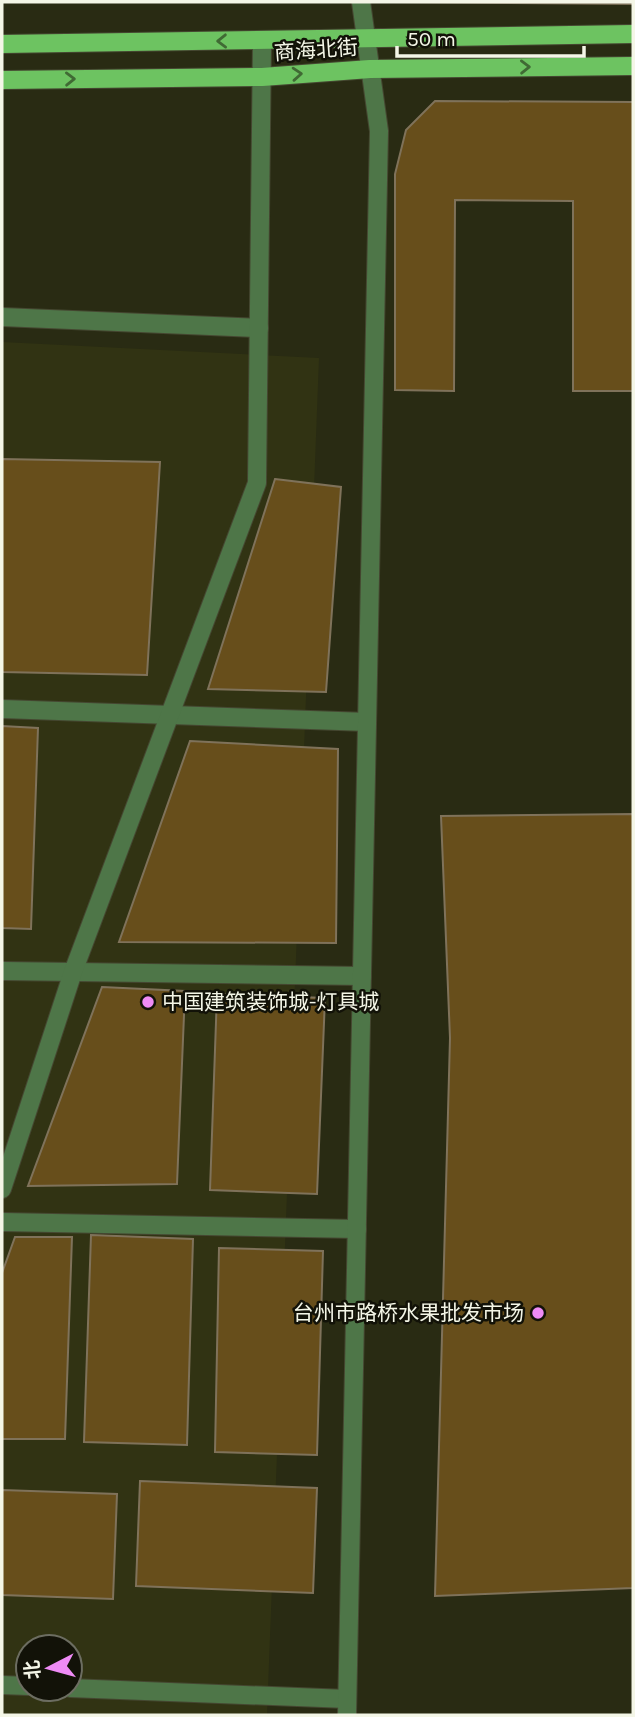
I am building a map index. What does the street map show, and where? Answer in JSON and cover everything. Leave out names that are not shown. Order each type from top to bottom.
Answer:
[{"type":"main road","name":"商海北街","points":[[2,44],[633,34]]},
{"type":"main road","name":"商海北街","points":[[2,80],[261,77],[370,69],[633,66]]},
{"type":"street","points":[[84,1689],[347,1707],[379,131],[361,2]]},
{"type":"street","points":[[2,1189],[73,972],[257,483],[262,40]]},
{"type":"street","points":[[2,317],[259,328]]},
{"type":"street","points":[[2,709],[367,722]]},
{"type":"street","points":[[2,971],[362,976]]},
{"type":"street","points":[[2,1222],[357,1229]]},
{"type":"shaded area","name":"中国建筑装饰城-灯具城","points":[[2,342],[319,358],[267,1715],[2,1715]]},
{"type":"building","points":[[393,2],[633,2],[633,4]]},
{"type":"building","points":[[435,101],[633,102],[633,391],[573,391],[573,201],[455,200],[454,391],[395,390],[395,174],[406,130]]},
{"type":"building","points":[[2,459],[160,462],[147,675],[2,672]]},
{"type":"building","points":[[275,479],[341,487],[326,692],[208,689]]},
{"type":"building","points":[[2,726],[38,728],[31,929],[2,928]]},
{"type":"building","points":[[190,741],[338,749],[336,943],[119,942]]},
{"type":"building","name":"台州市路桥水果批发市场","points":[[633,814],[633,1588],[435,1596],[450,1038],[441,816]]},
{"type":"building","points":[[102,987],[185,991],[177,1184],[28,1186]]},
{"type":"building","points":[[217,994],[325,998],[317,1194],[210,1190]]},
{"type":"building","points":[[91,1235],[193,1239],[187,1445],[84,1442]]},
{"type":"building","points":[[15,1237],[72,1237],[65,1439],[2,1439],[2,1273]]},
{"type":"building","points":[[219,1248],[323,1251],[317,1455],[215,1452]]},
{"type":"building","points":[[140,1481],[317,1488],[313,1593],[136,1586]]},
{"type":"building","points":[[2,1490],[117,1494],[113,1599],[2,1595]]},
{"type":"place","name":"中国建筑装饰城-灯具城","points":[[148,1002]]},
{"type":"place","name":"台州市路桥水果批发市场","points":[[538,1313]]}]
